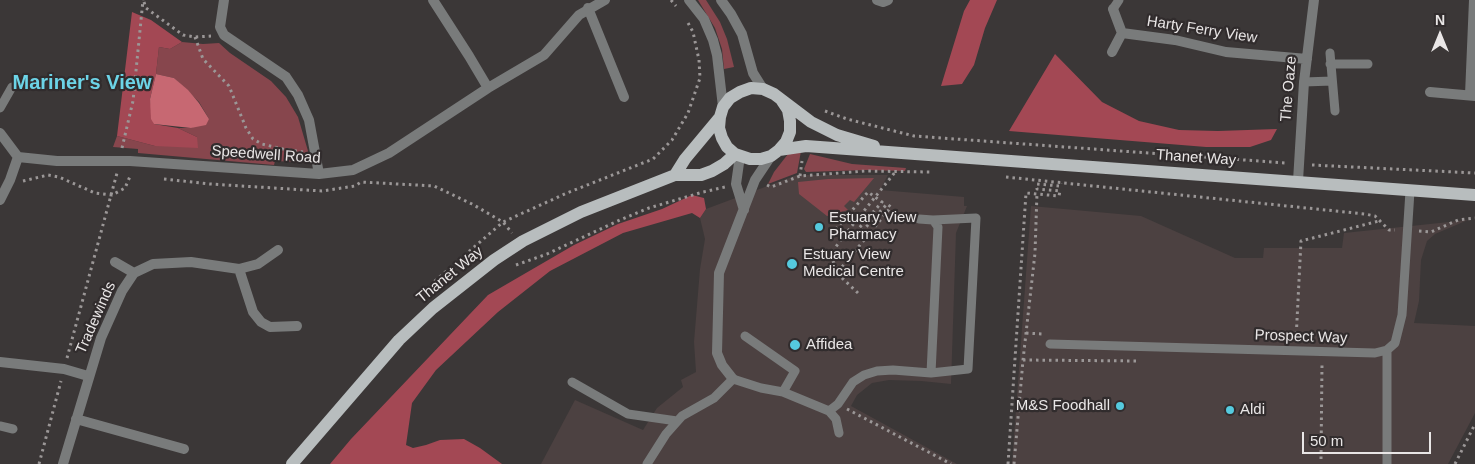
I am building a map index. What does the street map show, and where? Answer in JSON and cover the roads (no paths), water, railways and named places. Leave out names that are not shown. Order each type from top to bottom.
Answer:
[{"type":"main road","points":[[675,175],[730,98],[751,88],[763,89]]},
{"type":"main road","name":"Thanet Way","points":[[763,89],[774,94],[811,122],[838,135],[914,155]]},
{"type":"main road","points":[[775,153],[786,142],[790,132],[788,110],[782,101]]},
{"type":"main road","points":[[721,112],[719,128],[722,138],[727,147],[737,155]]},
{"type":"main road","name":"Thanet Way","points":[[292,464],[399,340],[433,308],[487,265],[530,237],[582,212],[675,175],[701,175],[707,173],[737,155],[750,160],[760,160],[775,153],[806,146],[1475,195]]},
{"type":"street","points":[[224,0],[220,27],[224,35],[286,77],[298,95],[309,120],[319,174]]},
{"type":"street","points":[[433,0],[488,88]]},
{"type":"street","name":"Speedwell Road","points":[[18,157],[57,161],[120,160],[319,174],[359,169],[390,153],[488,88],[544,55],[571,22],[588,8],[605,0]]},
{"type":"street","points":[[689,0],[706,22],[713,40],[717,55],[721,112]]},
{"type":"street","points":[[721,0],[742,34],[753,73],[763,89]]},
{"type":"street","points":[[877,0],[883,2],[888,0]]},
{"type":"street","name":"The Oaze","points":[[1298,181],[1304,82],[1314,0]]},
{"type":"street","points":[[1430,92],[1473,96],[1475,1]]},
{"type":"street","points":[[588,8],[624,97]]},
{"type":"street","points":[[1112,9],[1122,33],[1112,52]]},
{"type":"street","name":"Harty Ferry View","points":[[1122,33],[1175,40],[1226,52],[1307,59]]},
{"type":"street","points":[[0,133],[18,157],[6,181],[0,200]]},
{"type":"street","points":[[733,380],[722,365],[717,353],[717,304],[720,273],[756,180],[775,153]]},
{"type":"street","points":[[737,155],[736,184],[744,210]]},
{"type":"street","name":"Tradewinds","points":[[64,464],[88,376],[101,338],[122,291],[134,273],[153,264],[191,262],[239,269],[258,264],[278,250]]},
{"type":"street","name":"Tradewinds","points":[[116,262],[134,273]]},
{"type":"street","points":[[239,269],[252,312],[261,322],[270,327],[296,326]]},
{"type":"street","name":"Tradewinds","points":[[0,362],[64,369],[88,376]]},
{"type":"street","points":[[76,419],[184,448]]},
{"type":"lane","points":[[1112,9],[1119,0]]},
{"type":"lane","points":[[1330,53],[1335,111]]},
{"type":"lane","points":[[1330,64],[1368,64]]},
{"type":"lane","points":[[1304,82],[1332,81]]},
{"type":"lane","points":[[1,104],[12,87]]},
{"type":"lane","points":[[1387,464],[1387,350],[1395,343],[1402,315],[1409,231],[1410,190]]},
{"type":"lane","points":[[829,411],[838,404],[853,382],[864,375],[877,371],[893,370],[931,373],[968,369],[976,218],[918,219]]},
{"type":"lane","points":[[931,373],[938,227],[933,220]]},
{"type":"lane","points":[[745,336],[795,371],[783,392]]},
{"type":"lane","name":"Prospect Way","points":[[1051,339],[1295,351],[1375,353],[1387,350]]},
{"type":"lane","points":[[647,464],[655,449],[677,422],[692,409],[714,398],[733,380],[783,392],[829,411],[836,420],[839,433]]},
{"type":"lane","points":[[572,382],[628,414],[677,422]]},
{"type":"lane","points":[[0,426],[13,429]]},
{"type":"place","name":"Estuary View Pharmacy","points":[[819,227]]},
{"type":"place","name":"Estuary View Medical Centre","points":[[792,264]]},
{"type":"place","name":"Affidea","points":[[795,345]]},
{"type":"place","name":"M&S Foodhall","points":[[1120,406]]},
{"type":"place","name":"Aldi","points":[[1230,410]]},
{"type":"district","name":"Mariner's View","points":[[82,83]]}]
